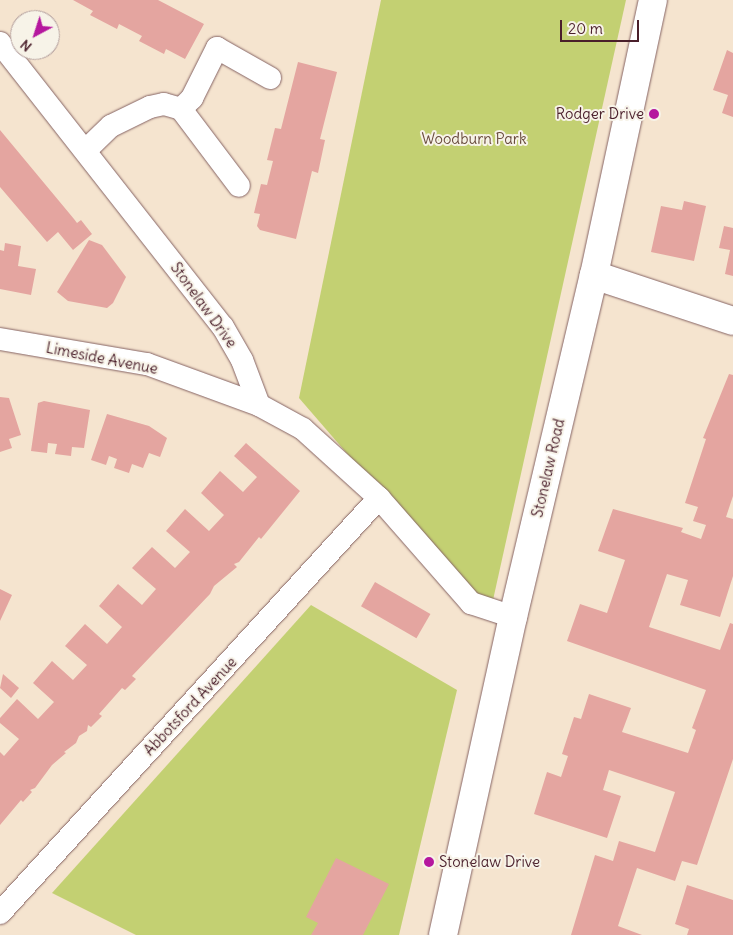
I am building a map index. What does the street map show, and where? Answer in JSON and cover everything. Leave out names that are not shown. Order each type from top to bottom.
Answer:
[{"type":"main road","name":"Stonelaw Road","points":[[443,935],[513,617],[594,276],[653,0]]},
{"type":"main road","points":[[594,276],[733,321]]},
{"type":"street","name":"Stonelaw Drive","points":[[0,43],[86,150],[223,327],[242,360],[259,405]]},
{"type":"street","points":[[181,109],[192,98],[218,48],[270,78]]},
{"type":"street","points":[[86,150],[111,126],[150,107],[164,104],[181,109],[239,186]]},
{"type":"street","name":"Limeside Avenue","points":[[0,339],[148,364],[259,405]]},
{"type":"street","points":[[259,405],[303,429],[379,498],[471,602],[513,617]]},
{"type":"street","name":"Abbotsford Avenue","points":[[0,913],[379,498]]},
{"type":"green space","name":"Woodburn Park","points":[[381,0],[626,0],[493,600],[472,598],[299,398]]},
{"type":"green space","points":[[311,605],[457,690],[399,935],[136,935],[52,893]]},
{"type":"building","points":[[73,0],[158,0],[204,24],[185,59],[166,49],[164,54],[139,41],[142,36],[119,24],[117,29],[90,15],[93,11]]},
{"type":"building","points":[[727,50],[733,53],[733,117],[722,113],[728,95],[713,90]]},
{"type":"building","points":[[298,62],[337,72],[320,139],[325,140],[318,173],[312,171],[296,239],[260,230],[257,226],[260,214],[254,213],[261,184],[267,185],[273,161],[267,160],[275,128],[281,129]]},
{"type":"building","points":[[0,130],[77,223],[81,220],[92,234],[73,250],[58,232],[47,242],[0,187]]},
{"type":"building","points":[[684,201],[706,206],[694,261],[651,252],[661,206],[682,210]]},
{"type":"building","points":[[724,226],[733,228],[733,276],[725,274],[730,250],[719,248]]},
{"type":"building","points":[[89,240],[102,245],[126,277],[113,303],[107,308],[68,301],[57,292]]},
{"type":"building","points":[[5,243],[21,246],[18,266],[36,269],[31,295],[0,289],[0,250],[4,251]]},
{"type":"building","points":[[729,374],[733,375],[733,496],[726,517],[733,519],[733,576],[720,617],[680,605],[688,580],[667,574],[649,627],[720,650],[730,623],[733,624],[733,759],[697,865],[682,861],[675,881],[637,868],[618,926],[642,935],[571,935],[595,855],[613,861],[619,841],[655,852],[675,792],[609,770],[603,790],[621,796],[607,838],[534,814],[547,772],[561,777],[568,756],[562,754],[574,717],[581,719],[589,694],[631,708],[622,732],[688,753],[696,730],[692,728],[706,690],[567,641],[580,604],[607,613],[625,560],[598,551],[613,509],[683,528],[681,532],[701,539],[706,525],[693,521],[698,507],[685,503],[706,439],[703,438]]},
{"type":"building","points":[[0,397],[9,398],[21,435],[9,439],[12,448],[0,452]]},
{"type":"building","points":[[44,401],[90,410],[84,448],[72,447],[71,456],[55,454],[57,444],[48,443],[47,453],[31,451],[38,403]]},
{"type":"building","points":[[107,414],[149,426],[167,438],[160,457],[149,453],[143,468],[132,464],[129,473],[114,468],[117,459],[109,456],[106,465],[91,460]]},
{"type":"building","points":[[246,443],[300,491],[261,539],[259,537],[239,562],[234,564],[237,567],[214,586],[210,594],[132,676],[136,679],[125,690],[122,688],[99,714],[102,716],[91,727],[88,725],[87,731],[79,736],[76,743],[64,752],[66,753],[52,765],[35,788],[30,790],[32,792],[23,802],[21,800],[0,825],[0,752],[4,756],[19,739],[0,723],[0,718],[17,699],[38,719],[54,702],[33,683],[52,661],[73,680],[87,665],[65,646],[85,624],[107,644],[122,627],[99,606],[118,584],[142,605],[156,589],[132,568],[152,547],[175,568],[190,552],[166,531],[185,509],[209,531],[224,515],[201,493],[220,471],[243,492],[257,477],[234,456]]},
{"type":"building","points":[[375,582],[430,614],[416,638],[361,606]]},
{"type":"building","points":[[0,589],[12,595],[0,621]]},
{"type":"building","points":[[3,674],[19,688],[11,698],[0,688]]},
{"type":"building","points":[[336,858],[389,884],[363,935],[311,935],[318,923],[306,917]]},
{"type":"building","points":[[687,885],[733,900],[733,935],[687,935],[689,929],[675,924]]},
{"type":"place","name":"Rodger Drive","points":[[654,114]]},
{"type":"place","name":"Stonelaw Drive","points":[[429,862]]}]
